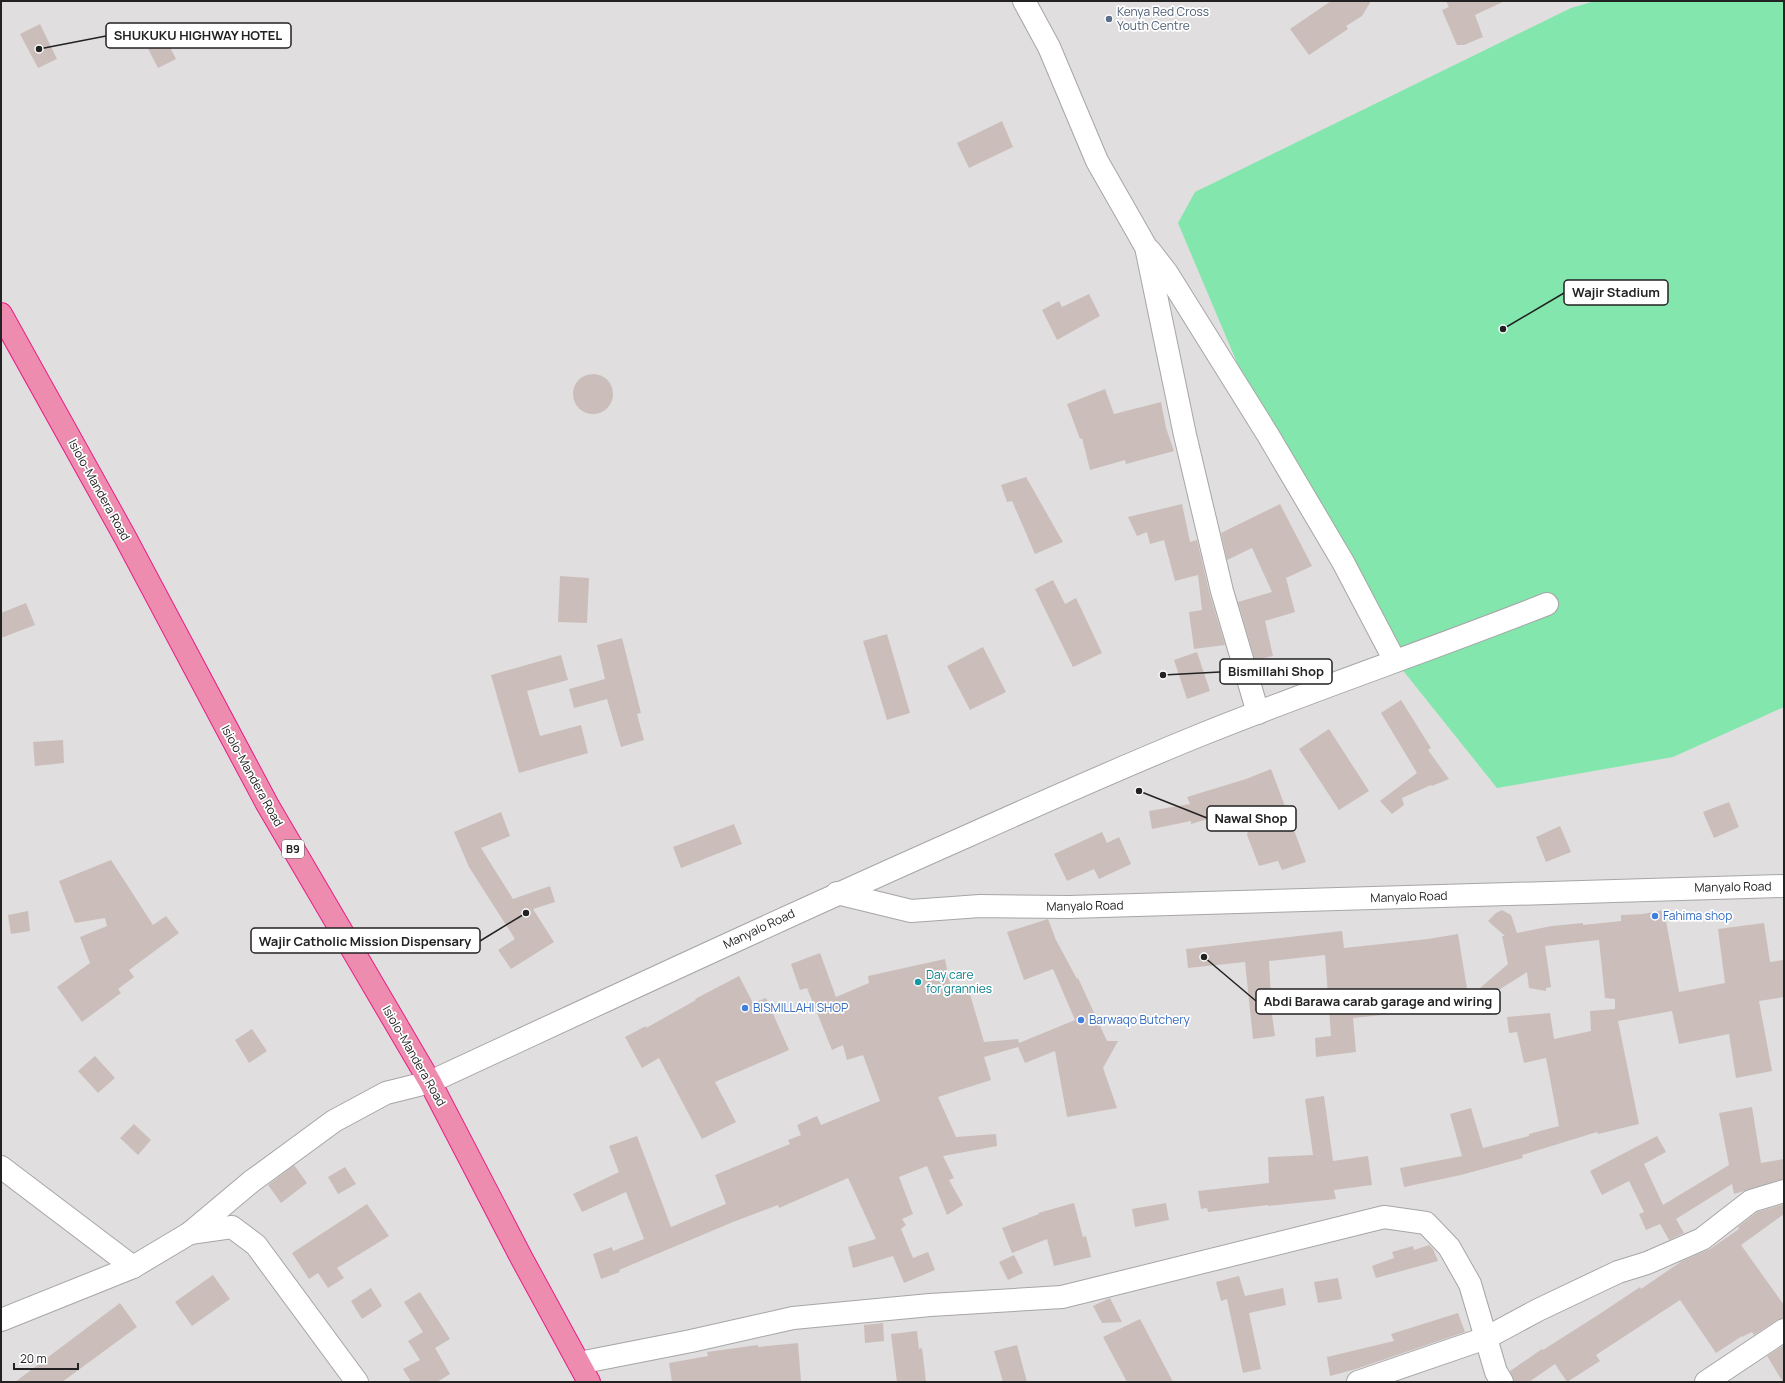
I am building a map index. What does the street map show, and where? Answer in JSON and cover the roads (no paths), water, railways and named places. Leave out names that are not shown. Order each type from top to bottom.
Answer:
[{"type":"highway","name":"Isiolo-Mandera Road","points":[[1,314],[125,537],[266,804],[430,1082],[522,1259],[589,1382]]},
{"type":"street","points":[[1024,1],[1048,47],[1097,161],[1146,247],[1167,273],[1268,435],[1343,562],[1395,661]]},
{"type":"street","points":[[1146,247],[1185,435],[1222,591],[1258,713]]},
{"type":"street","points":[[837,893],[1073,789],[1199,736],[1547,604]]},
{"type":"street","name":"Manyalo Road","points":[[1,1320],[133,1267],[190,1232],[252,1181],[334,1121],[386,1093],[430,1082],[837,893],[911,911],[980,906],[1069,907],[1784,886]]},
{"type":"street","points":[[1,1167],[133,1267]]},
{"type":"street","points":[[1358,1382],[1486,1338],[1538,1310],[1618,1272],[1647,1262],[1702,1239],[1751,1201],[1784,1191]]},
{"type":"street","points":[[579,1363],[691,1341],[793,1318],[930,1305],[1062,1298],[1384,1217],[1426,1223],[1449,1247],[1470,1284],[1496,1372],[1502,1382]]},
{"type":"street","points":[[190,1232],[232,1227],[256,1245],[357,1382]]},
{"type":"street","points":[[1706,1382],[1784,1330]]},
{"type":"place","name":"Kenya Red Cross Youth Centre","points":[[1109,19]]},
{"type":"place","name":"SHUKUKU HIGHWAY HOTEL","points":[[39,49]]},
{"type":"place","name":"Wajir Stadium","points":[[1503,329]]},
{"type":"place","name":"Bismillahi Shop","points":[[1163,675]]},
{"type":"place","name":"Nawal Shop","points":[[1139,791]]},
{"type":"place","name":"Wajir Catholic Mission Dispensary","points":[[526,913]]},
{"type":"place","name":"Fahima shop","points":[[1655,916]]},
{"type":"place","name":"Abdi Barawa carab garage and wiring","points":[[1204,957]]},
{"type":"place","name":"Day care for grannies","points":[[918,982]]},
{"type":"place","name":"BISMILLAHI SHOP","points":[[745,1008]]},
{"type":"place","name":"Barwaqo Butchery","points":[[1081,1020]]}]
